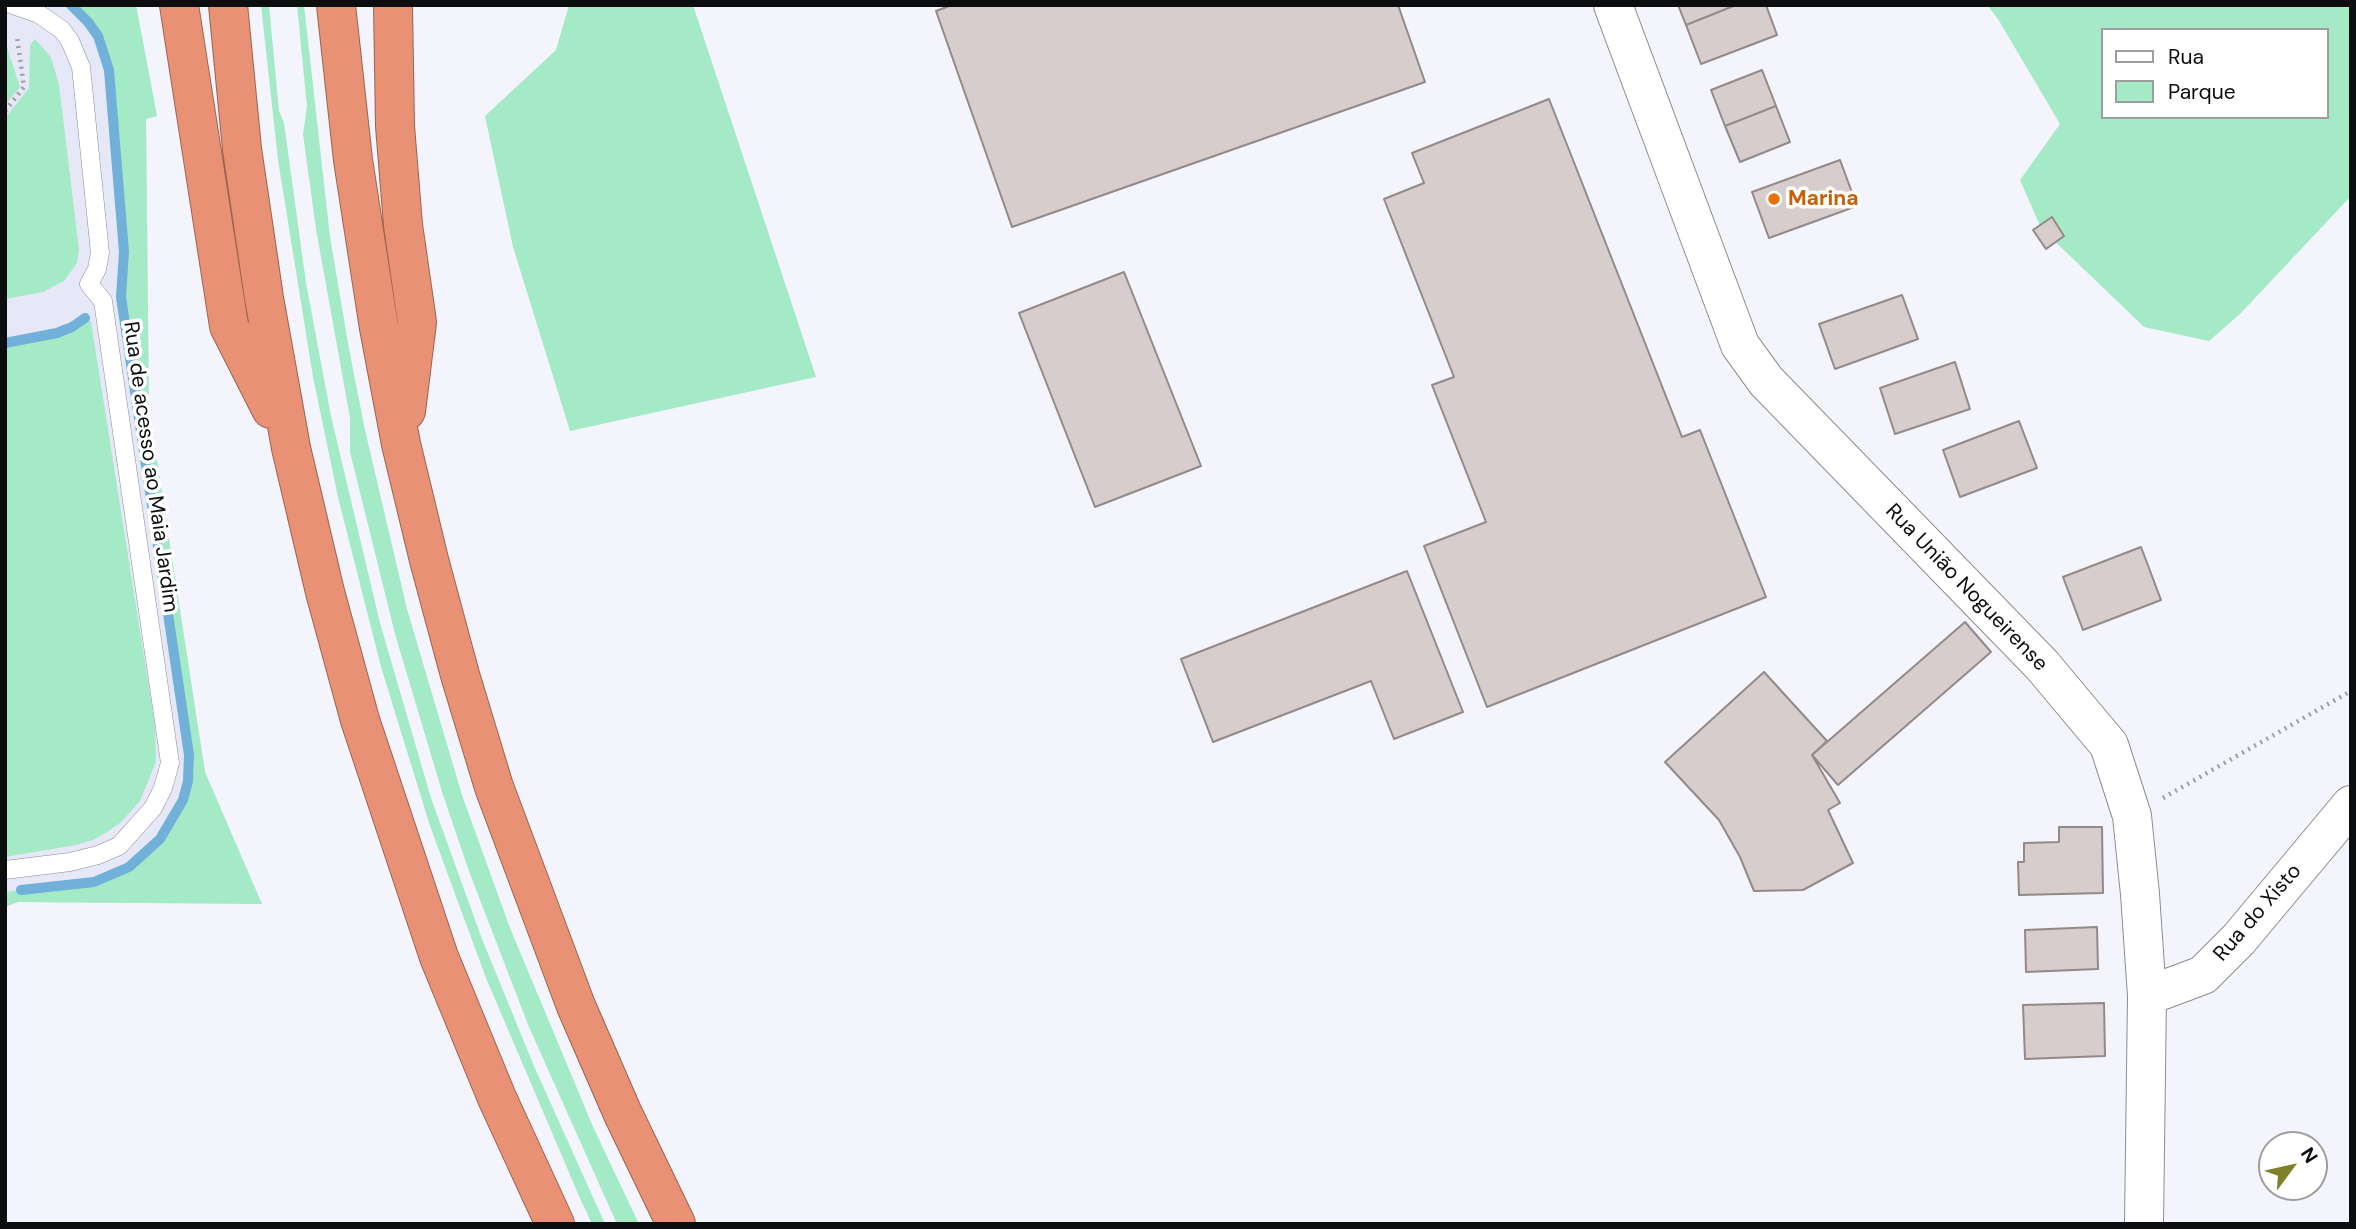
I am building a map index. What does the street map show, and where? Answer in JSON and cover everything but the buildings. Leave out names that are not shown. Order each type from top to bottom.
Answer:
[{"type":"highway","points":[[179,5],[229,326],[291,448]]},
{"type":"highway","points":[[228,5],[252,223],[274,360],[291,448],[325,592],[353,694],[439,957],[496,1098],[555,1224]]},
{"type":"highway","points":[[336,5],[365,244],[401,444],[453,650],[499,799],[576,1006],[623,1114],[676,1224]]},
{"type":"highway","points":[[393,5],[395,125],[402,225],[418,322],[401,444]]},
{"type":"street","name":"Rua União Nogueirense","points":[[1613,5],[1740,345],[1766,382],[2042,665],[2109,745],[2132,816],[2147,996],[2144,1224]]},
{"type":"street","name":"Rua do Xisto","points":[[2147,996],[2203,975],[2239,939],[2351,805]]},
{"type":"lane","name":"Rua de acesso ao Maia Jardim","points":[[5,870],[70,862],[119,846],[153,808],[163,788],[170,763],[103,301],[89,284],[97,268],[100,253],[81,67],[62,30],[39,14],[13,5]]},
{"type":"path","points":[[5,111],[24,87],[17,37]]},
{"type":"path","points":[[2132,816],[2351,691]]},
{"type":"shaded area","points":[[5,5],[136,5],[157,116],[146,119],[149,409],[205,772],[262,904],[18,902],[5,907]]},
{"type":"green space","points":[[71,5],[136,5],[157,116],[146,119],[149,409],[205,772],[262,904],[18,902],[5,907],[5,892],[94,882],[129,867],[160,839],[183,800],[188,781],[189,755],[121,297],[124,252],[109,70],[98,36]]},
{"type":"green space","points":[[261,5],[269,5],[279,111],[284,123],[306,283],[331,416],[380,623],[431,798],[482,939],[534,1066],[605,1224],[592,1224],[486,978],[430,826],[381,667],[338,497],[313,377],[278,160]]},
{"type":"green space","points":[[297,5],[304,5],[330,237],[349,349],[407,609],[462,795],[510,928],[594,1129],[639,1224],[617,1224],[529,1027],[470,874],[443,795],[395,634],[350,452],[350,418],[316,229],[303,134],[307,107]]},
{"type":"green space","points":[[569,5],[693,5],[816,377],[570,431],[513,247],[485,116],[556,50]]},
{"type":"green space","points":[[1987,5],[2351,5],[2351,196],[2240,314],[2209,341],[2144,327],[2041,228],[2020,180],[2060,124]]},
{"type":"green space","points":[[35,39],[51,57],[59,85],[79,250],[77,263],[64,281],[43,292],[5,299],[5,118],[29,88],[30,45]]},
{"type":"green space","points":[[5,41],[20,87],[5,105]]},
{"type":"green space","points":[[85,318],[91,322],[155,726],[156,762],[140,801],[121,822],[107,832],[76,845],[5,857],[5,343],[57,333]]},
{"type":"waterway","points":[[21,890],[94,882],[129,867],[160,839],[183,800],[188,781],[189,755],[121,297],[124,252],[109,70],[98,36],[71,5]]},
{"type":"waterway","points":[[5,343],[57,333],[85,318]]},
{"type":"place","name":"Marina","points":[[1774,199]]}]
